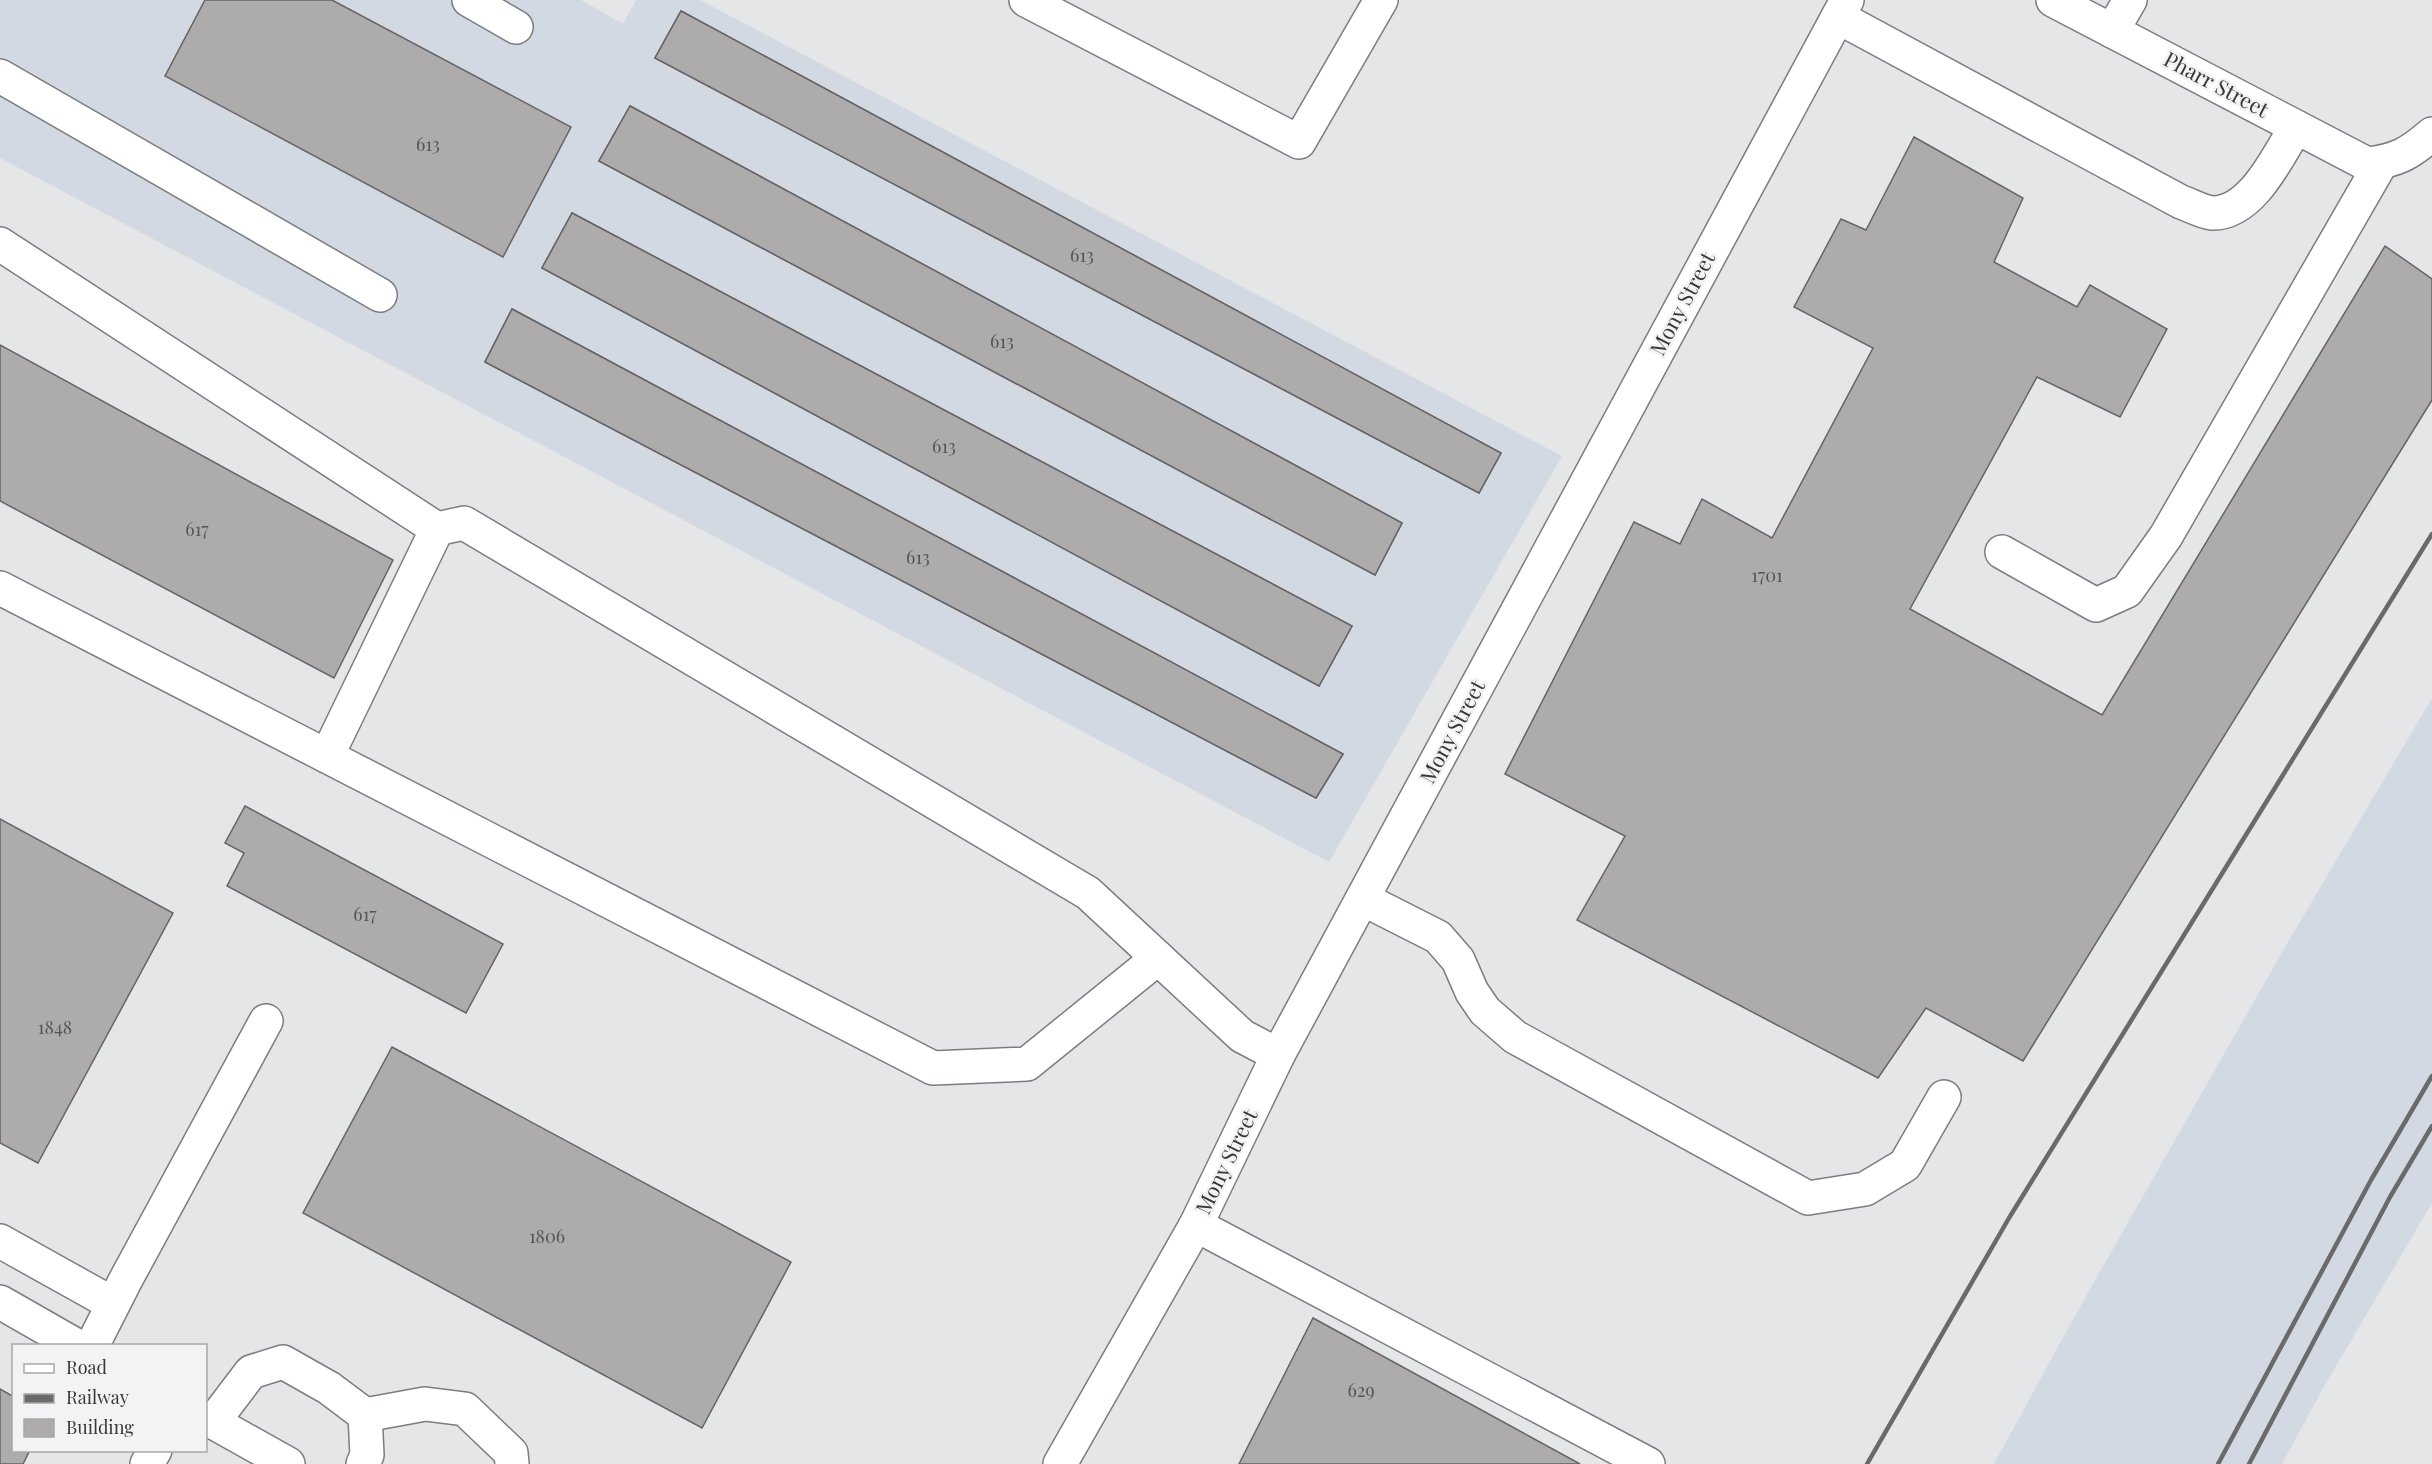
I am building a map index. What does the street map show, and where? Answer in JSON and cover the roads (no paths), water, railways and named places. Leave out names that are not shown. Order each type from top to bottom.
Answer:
[{"type":"street","points":[[469,0],[516,27]]},
{"type":"street","points":[[1026,0],[1299,142],[1381,0]]},
{"type":"street","name":"Pharr Street","points":[[2053,0],[2367,164],[2382,163]]},
{"type":"street","points":[[2112,31],[2130,0]]},
{"type":"street","points":[[1843,8],[2181,202],[2211,213],[2238,206],[2256,189],[2296,127]]},
{"type":"street","name":"Mony Street","points":[[1060,1464],[1196,1225],[1278,1055],[1843,8]]},
{"type":"street","points":[[0,76],[380,295]]},
{"type":"street","points":[[2002,552],[2096,604],[2127,591],[2166,536],[2382,163],[2411,153],[2432,134]]},
{"type":"street","points":[[0,244],[437,529],[464,523],[1078,886],[1242,1036],[1278,1055]]},
{"type":"street","points":[[327,756],[437,529]]},
{"type":"street","points":[[0,588],[933,1068],[1028,1064],[1158,958]]},
{"type":"street","points":[[1363,899],[1438,937],[1458,960],[1472,992],[1485,1011],[1515,1037],[1808,1198],[1865,1189],[1905,1165],[1944,1096]]},
{"type":"street","points":[[93,1344],[266,1020]]},
{"type":"street","points":[[1196,1225],[1648,1464]]},
{"type":"street","points":[[0,1241],[113,1304]]},
{"type":"street","points":[[0,1302],[74,1344]]},
{"type":"street","points":[[288,1464],[209,1420],[251,1372],[283,1362],[329,1388],[365,1415],[425,1404],[465,1409],[511,1454],[512,1464]]},
{"type":"street","points":[[363,1464],[367,1455],[365,1415]]},
{"type":"railway","points":[[1867,1464],[2009,1218],[2432,534]]},
{"type":"railway","points":[[2218,1464],[2371,1180],[2432,1076]]},
{"type":"railway","points":[[2249,1464],[2390,1197],[2432,1126]]}]
